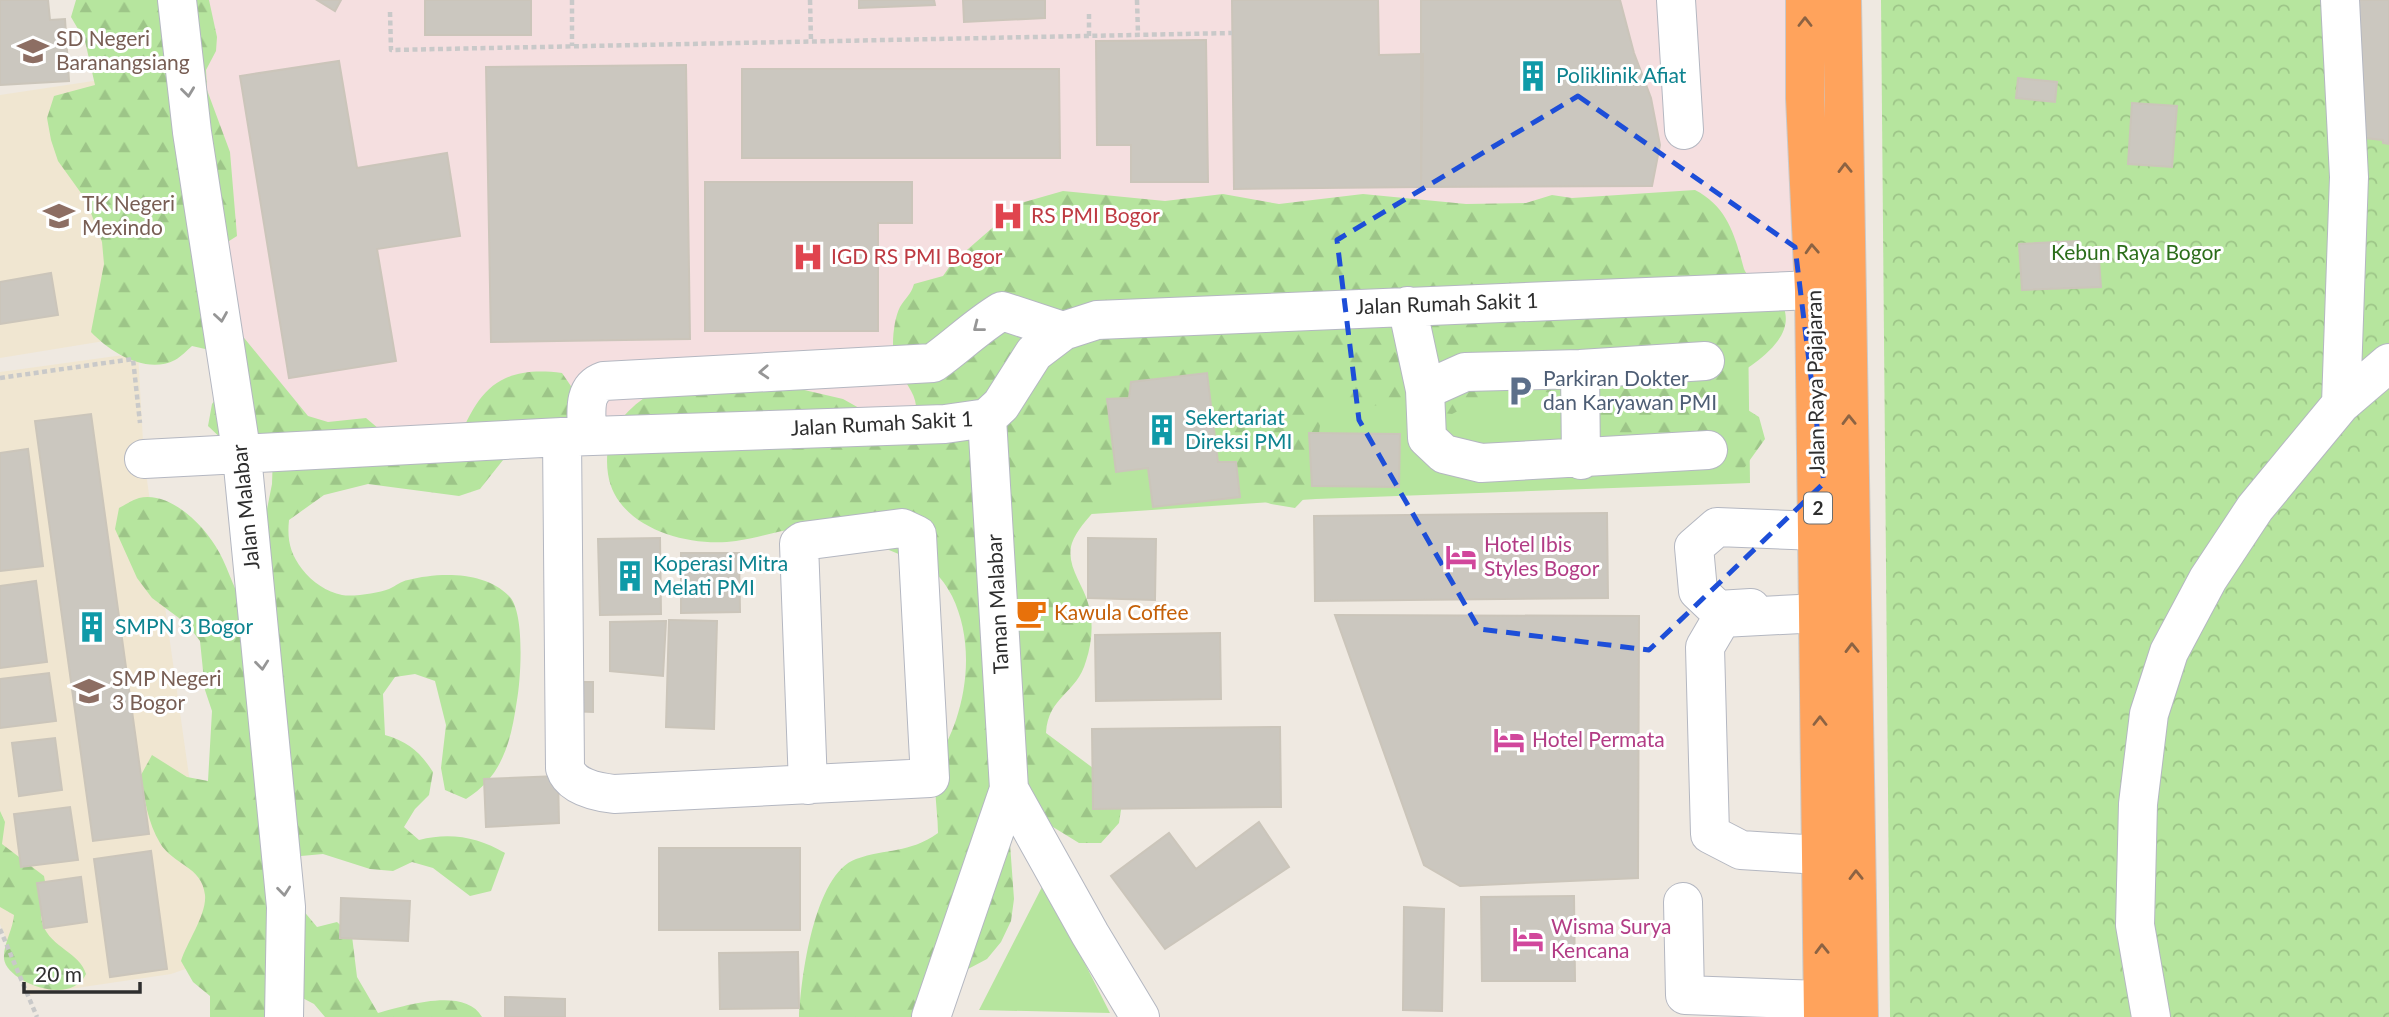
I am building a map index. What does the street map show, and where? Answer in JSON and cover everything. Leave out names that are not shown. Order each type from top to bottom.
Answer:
[{"type":"highway","name":"Jalan Raya Pajajaran","points":[[1805,0],[1805,98],[1814,290],[1820,608],[1823,1008]]},
{"type":"highway","name":"2","points":[[1842,0],[1859,1017]]},
{"type":"street","name":"Jalan Malabar","points":[[177,0],[192,132],[242,456],[286,907],[284,1017]]},
{"type":"street","points":[[1676,0],[1685,130]]},
{"type":"street","points":[[2340,0],[2349,177],[2341,404]]},
{"type":"street","name":"Jalan Rumah Sakit 1","points":[[144,459],[574,437],[945,424],[987,418],[1001,405],[1034,352],[1063,331],[1097,320],[1814,290]]},
{"type":"street","points":[[1407,306],[1425,390],[1427,438],[1444,454],[1481,463],[1581,460],[1708,450]]},
{"type":"street","points":[[808,785],[799,544],[803,541],[902,527],[913,530],[919,545],[930,778],[808,785],[614,794],[597,792],[567,776],[574,437],[594,384],[604,381],[933,363],[958,345],[977,325],[1002,311],[1063,331]]},
{"type":"street","points":[[1425,390],[1465,372],[1580,369],[1705,361]]},
{"type":"street","points":[[2151,1017],[2135,925],[2138,804],[2149,714],[2169,652],[2208,579],[2255,508],[2341,404],[2389,363]]},
{"type":"street","points":[[1580,369],[1581,460]]},
{"type":"street","name":"Taman Malabar","points":[[931,1017],[1010,789],[987,418]]},
{"type":"street","points":[[1818,531],[1717,527],[1694,547],[1698,591],[1718,610],[1820,608]]},
{"type":"street","points":[[1820,608],[1721,618],[1705,647],[1710,834],[1741,850],[1820,855]]},
{"type":"street","name":"Taman Malabar","points":[[1010,789],[1090,934],[1140,1017]]},
{"type":"street","points":[[1683,902],[1685,995],[1823,1008]]},
{"type":"path","points":[[572,0],[572,46]]},
{"type":"path","points":[[810,0],[811,41]]},
{"type":"path","points":[[1137,0],[1138,34]]},
{"type":"path","points":[[390,12],[391,50],[1232,33]]},
{"type":"path","points":[[1089,12],[1089,36]]},
{"type":"path","points":[[0,378],[133,359],[144,459]]},
{"type":"path","points":[[0,929],[37,1017]]},
{"type":"highlighted area","points":[[1578,96],[1795,247],[1824,483],[1649,650],[1479,629],[1359,420],[1337,240]]},
{"type":"shaded area","name":"RS PMI Bogor","points":[[177,0],[1805,0],[1814,290],[1001,405],[242,456]]},
{"type":"shaded area","name":"TK Negeri Mexindo","points":[[100,80],[135,336],[0,358],[0,95]]},
{"type":"shaded area","name":"SMP Negeri 3 Bogor","points":[[138,353],[144,459],[215,959],[171,974],[29,995],[0,924],[0,372]]},
{"type":"green space","points":[[76,0],[209,0],[217,37],[216,51],[206,70],[207,90],[230,152],[237,236],[210,253],[231,322],[308,416],[328,422],[366,418],[398,445],[457,444],[473,409],[494,385],[507,378],[522,373],[562,373],[575,392],[577,413],[507,455],[480,489],[459,496],[368,484],[324,495],[289,520],[290,546],[298,563],[310,578],[331,592],[342,595],[366,594],[420,577],[447,575],[487,582],[509,596],[514,604],[520,630],[520,661],[512,730],[503,756],[489,780],[466,799],[445,790],[441,768],[446,725],[435,681],[415,674],[395,677],[383,694],[385,735],[413,749],[433,772],[429,795],[415,809],[404,827],[419,840],[453,836],[485,843],[505,853],[491,891],[470,896],[433,868],[412,862],[393,871],[370,869],[323,854],[301,856],[289,867],[302,909],[317,927],[337,922],[352,936],[357,977],[378,1013],[417,1003],[448,1000],[462,1002],[474,1008],[482,1017],[325,1017],[314,1004],[291,992],[276,1017],[210,1017],[210,996],[193,982],[181,961],[205,903],[203,885],[193,872],[160,843],[147,810],[141,775],[152,755],[187,777],[208,781],[212,711],[205,690],[200,641],[187,624],[152,598],[137,578],[115,529],[119,508],[136,499],[151,497],[175,505],[196,522],[213,542],[247,610],[272,484],[273,453],[226,443],[208,426],[212,404],[225,387],[214,351],[192,346],[177,359],[152,365],[118,354],[91,332],[104,264],[102,242],[86,200],[58,161],[47,118],[54,96],[95,85],[85,41],[71,17]]},
{"type":"green space","name":"Kebun Raya Bogor","points":[[1881,0],[2389,0],[2389,1017],[1890,1017]]},
{"type":"green space","points":[[1695,190],[1723,214],[1746,273],[1773,292],[1785,310],[1786,323],[1773,347],[1727,381],[1722,400],[1740,405],[1759,417],[1765,439],[1742,471],[1722,460],[1622,467],[1566,397],[1542,391],[1490,385],[1472,404],[1452,414],[1335,401],[1322,419],[1316,480],[1309,493],[1295,508],[1248,496],[1229,483],[1208,451],[1212,407],[1198,389],[1115,432],[1114,472],[1110,488],[1079,530],[1070,551],[1073,567],[1090,610],[1090,647],[1082,672],[1052,711],[1046,733],[1093,768],[1122,803],[1119,823],[1101,843],[1079,843],[1040,819],[1020,826],[1010,844],[1014,899],[1011,921],[1001,942],[987,959],[968,969],[917,1017],[799,1017],[803,978],[813,929],[820,905],[842,868],[856,859],[907,848],[938,833],[936,773],[964,690],[965,642],[958,611],[943,582],[928,569],[883,547],[825,528],[791,529],[736,541],[717,542],[677,537],[640,521],[625,508],[614,493],[607,462],[614,430],[635,405],[644,398],[800,389],[843,399],[868,413],[916,406],[897,367],[893,346],[898,313],[914,284],[943,276],[952,263],[1021,203],[1063,191],[1165,201],[1223,194],[1279,204],[1363,194],[1466,204],[1526,203],[1552,195],[1572,198]]},
{"type":"green space","points":[[1748,326],[1750,483],[1316,499],[1032,518],[1034,384]]},
{"type":"green space","points":[[0,811],[5,822],[2,844],[44,876],[41,919],[47,933],[78,961],[86,974],[78,984],[67,989],[54,990],[27,983],[8,968],[4,959],[14,915],[0,907]]},
{"type":"green space","points":[[1044,883],[1110,1013],[979,1010]]},
{"type":"building","name":"SD Negeri Baranangsiang","points":[[0,0],[48,0],[50,20],[65,19],[69,81],[0,85]]},
{"type":"building","points":[[317,0],[341,0],[335,11]]},
{"type":"building","points":[[425,0],[531,0],[531,35],[425,35]]},
{"type":"building","points":[[859,0],[934,0],[935,5],[859,8]]},
{"type":"building","points":[[963,0],[1045,0],[1045,18],[964,22]]},
{"type":"building","points":[[1232,0],[1378,0],[1379,55],[1423,54],[1421,187],[1234,189]]},
{"type":"building","name":"Poliklinik Afiat","points":[[1421,0],[1620,0],[1634,53],[1651,98],[1660,145],[1652,186],[1421,187]]},
{"type":"building","points":[[2357,0],[2389,0],[2389,144],[2383,143],[2383,140],[2355,137]]},
{"type":"building","points":[[1206,40],[1208,182],[1131,182],[1131,145],[1097,145],[1096,41]]},
{"type":"building","points":[[339,61],[357,168],[447,153],[460,236],[377,249],[396,361],[289,378],[240,76]]},
{"type":"building","points":[[686,65],[690,339],[491,342],[486,67]]},
{"type":"building","points":[[742,69],[1059,69],[1060,158],[742,158]]},
{"type":"building","points":[[2018,78],[2057,82],[2055,102],[2016,98]]},
{"type":"building","points":[[2132,103],[2177,106],[2172,167],[2128,164]]},
{"type":"building","points":[[705,182],[912,182],[912,223],[878,223],[878,331],[705,331]]},
{"type":"building","points":[[2079,241],[2081,261],[2099,260],[2101,287],[2022,290],[2019,244]]},
{"type":"building","points":[[51,273],[58,315],[0,324],[0,282]]},
{"type":"building","name":"Sekertariat Direksi PMI","points":[[1207,373],[1218,462],[1236,462],[1240,497],[1153,507],[1148,468],[1116,472],[1107,399],[1129,398],[1131,382]]},
{"type":"building","name":"SMPN 3 Bogor","points":[[91,414],[149,834],[93,841],[35,421]]},
{"type":"building","points":[[1309,433],[1400,434],[1399,487],[1312,486]]},
{"type":"building","points":[[28,449],[43,566],[0,571],[0,453]]},
{"type":"building","name":"Hotel Ibis Styles Bogor","points":[[1607,513],[1608,598],[1315,601],[1314,516]]},
{"type":"building","name":"Koperasi Mitra Melati PMI","points":[[660,538],[661,614],[600,615],[598,539]]},
{"type":"building","points":[[1088,538],[1156,539],[1155,600],[1088,598]]},
{"type":"building","points":[[681,553],[739,553],[740,612],[681,613]]},
{"type":"building","points":[[36,581],[47,662],[0,668],[0,586]]},
{"type":"building","name":"Hotel Permata","points":[[1335,615],[1639,616],[1638,878],[1460,886],[1424,865]]},
{"type":"building","points":[[669,620],[717,621],[714,729],[666,727]]},
{"type":"building","points":[[666,621],[663,676],[610,671],[610,622]]},
{"type":"building","points":[[1220,633],[1221,699],[1096,701],[1095,635]]},
{"type":"building","points":[[49,673],[56,721],[0,728],[0,679]]},
{"type":"building","points":[[568,682],[593,682],[593,712],[568,711]]},
{"type":"building","points":[[1280,727],[1281,807],[1093,809],[1092,729]]},
{"type":"building","points":[[55,738],[62,790],[19,796],[12,743]]},
{"type":"building","points":[[558,776],[559,823],[486,827],[484,779]]},
{"type":"building","points":[[70,807],[78,860],[21,867],[14,814]]},
{"type":"building","points":[[1259,822],[1289,867],[1165,949],[1111,876],[1169,833],[1196,869]]},
{"type":"building","points":[[659,848],[800,848],[800,930],[659,930]]},
{"type":"building","points":[[151,851],[167,969],[110,977],[94,859]]},
{"type":"building","points":[[81,877],[87,922],[44,928],[37,883]]},
{"type":"building","name":"Wisma Surya Kencana","points":[[1574,896],[1575,981],[1482,981],[1481,897]]},
{"type":"building","points":[[341,898],[410,901],[408,941],[340,938]]},
{"type":"building","points":[[1404,907],[1444,909],[1442,1011],[1403,1010]]},
{"type":"building","points":[[798,952],[799,1008],[720,1009],[719,953]]},
{"type":"building","points":[[505,997],[565,999],[565,1017],[505,1017]]},
{"type":"place","name":"SD Negeri Baranangsiang","points":[[33,51]]},
{"type":"place","name":"Poliklinik Afiat","points":[[1533,76]]},
{"type":"place","name":"TK Negeri Mexindo","points":[[59,216]]},
{"type":"place","name":"RS PMI Bogor","points":[[1008,216]]},
{"type":"place","name":"IGD RS PMI Bogor","points":[[808,257]]},
{"type":"place","name":"Parkiran Dokter dan Karyawan PMI","points":[[1520,391]]},
{"type":"place","name":"Sekertariat Direksi PMI","points":[[1162,430]]},
{"type":"place","name":"Hotel Ibis Styles Bogor","points":[[1461,557]]},
{"type":"place","name":"Koperasi Mitra Melati PMI","points":[[630,576]]},
{"type":"place","name":"Kawula Coffee","points":[[1031,613]]},
{"type":"place","name":"SMPN 3 Bogor","points":[[92,627]]},
{"type":"place","name":"SMP Negeri 3 Bogor","points":[[89,691]]},
{"type":"place","name":"Hotel Permata","points":[[1509,740]]},
{"type":"place","name":"Wisma Surya Kencana","points":[[1528,939]]}]
